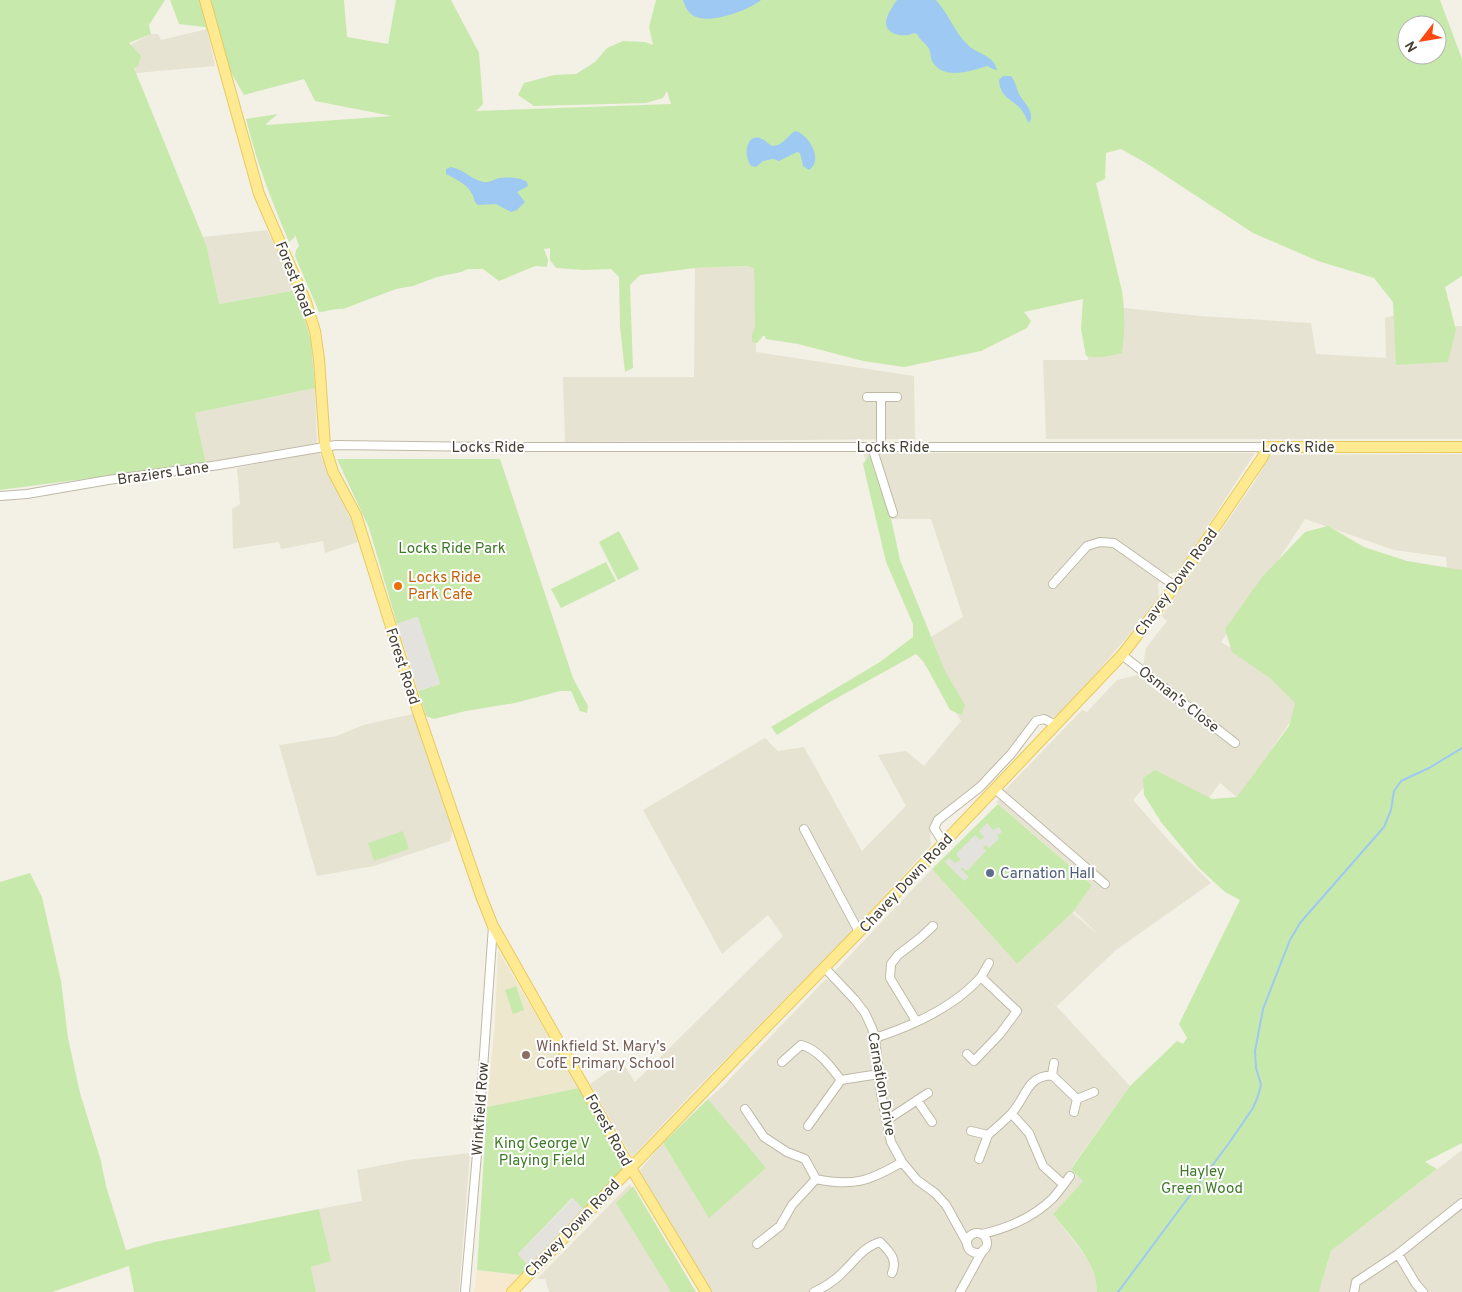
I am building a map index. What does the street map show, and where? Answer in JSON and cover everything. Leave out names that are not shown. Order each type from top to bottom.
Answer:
[{"type":"main road","name":"Forest Road","points":[[205,0],[259,194],[306,302],[315,331],[319,359],[325,446],[333,472],[356,515],[414,700],[481,896],[493,926],[630,1168],[706,1292]]},
{"type":"main road","name":"Locks Ride","points":[[1267,447],[1462,446]]},
{"type":"main road","name":"Chavey Down Road","points":[[512,1292],[860,932],[943,842],[995,790],[1122,655],[1175,586],[1262,458],[1267,447]]},
{"type":"street","points":[[867,397],[896,397]]},
{"type":"street","points":[[881,397],[881,447]]},
{"type":"street","name":"Locks Ride","points":[[325,446],[1267,447]]},
{"type":"street","name":"Braziers Lane","points":[[0,496],[219,465],[325,446]]},
{"type":"street","points":[[872,447],[893,513]]},
{"type":"street","points":[[1053,584],[1088,546],[1100,542],[1114,543],[1175,586]]},
{"type":"street","name":"Osman's Close","points":[[1122,655],[1235,743]]},
{"type":"street","points":[[943,842],[934,828],[938,820],[980,786],[1011,754],[1036,721],[1044,720],[1056,725]]},
{"type":"street","points":[[995,790],[1105,884]]},
{"type":"street","points":[[804,829],[860,932]]},
{"type":"street","name":"Winkfield Row","points":[[465,1292],[493,926]]},
{"type":"street","points":[[916,1021],[890,978],[891,964],[898,955],[933,926]]},
{"type":"street","points":[[875,1038],[897,1031],[970,990],[982,978],[989,963]]},
{"type":"street","name":"Carnation Drive","points":[[824,968],[848,990],[865,1013],[875,1038],[881,1093],[892,1142],[902,1162],[918,1180],[946,1205],[958,1224],[969,1247],[971,1273]]},
{"type":"street","points":[[967,1054],[974,1061],[1000,1034],[1017,1011],[982,978]]},
{"type":"street","points":[[782,1062],[801,1045],[807,1046],[828,1064],[841,1080]]},
{"type":"street","points":[[1052,1075],[1054,1063]]},
{"type":"street","points":[[808,1126],[841,1080],[879,1074]]},
{"type":"street","points":[[979,1159],[988,1135],[1012,1114],[1032,1083],[1041,1076],[1052,1075],[1077,1099]]},
{"type":"street","points":[[1077,1099],[1094,1092]]},
{"type":"street","points":[[887,1120],[928,1093]]},
{"type":"street","points":[[1074,1112],[1077,1099]]},
{"type":"street","points":[[917,1100],[932,1122]]},
{"type":"street","points":[[746,1109],[764,1137],[787,1152],[805,1160],[816,1179],[837,1183],[853,1183],[885,1172],[902,1162]]},
{"type":"street","points":[[1012,1114],[1029,1134],[1043,1166],[1064,1184]]},
{"type":"street","points":[[971,1131],[988,1135]]},
{"type":"street","points":[[983,1250],[977,1253],[969,1247],[971,1236],[1004,1228],[1032,1215],[1052,1199],[1070,1176]]},
{"type":"street","points":[[757,1244],[780,1226],[792,1205],[816,1179]]},
{"type":"street","points":[[1354,1292],[1356,1282],[1398,1254],[1462,1203]]},
{"type":"street","points":[[958,1224],[969,1232],[981,1233]]},
{"type":"street","points":[[960,1292],[987,1246],[987,1242],[1004,1228]]},
{"type":"street","points":[[981,1233],[987,1242]]},
{"type":"street","points":[[814,1292],[828,1289],[861,1252],[872,1244],[880,1242],[893,1257],[894,1268],[892,1273]]},
{"type":"street","points":[[1398,1254],[1423,1292]]},
{"type":"shaded area","points":[[207,29],[215,66],[136,73],[130,45],[151,34],[158,34],[161,40]]},
{"type":"shaded area","points":[[267,230],[297,290],[219,304],[207,247],[202,237]]},
{"type":"shaded area","points":[[754,266],[756,352],[914,376],[915,439],[565,442],[563,377],[694,377],[695,268]]},
{"type":"shaded area","points":[[1087,304],[1200,316],[1311,323],[1316,354],[1386,358],[1385,318],[1434,304],[1442,326],[1462,326],[1462,439],[1046,439],[1043,360],[1088,360]]},
{"type":"shaded area","points":[[315,388],[317,443],[217,464],[206,463],[195,413]]},
{"type":"shaded area","points":[[311,452],[319,452],[361,541],[325,553],[323,541],[281,549],[279,542],[233,549],[232,509],[240,504],[237,468]]},
{"type":"shaded area","points":[[863,453],[1255,453],[1178,572],[1167,574],[1158,584],[1159,599],[1099,670],[1056,717],[1042,716],[1030,721],[1007,754],[971,791],[934,820],[930,829],[931,845],[854,929],[698,1087],[632,1157],[590,1084],[622,1062],[635,1082],[783,936],[768,915],[722,954],[643,810],[765,738],[778,751],[804,747],[862,851],[906,806],[878,755],[906,751],[924,766],[961,721],[914,648],[963,617],[931,519],[889,519]]},
{"type":"shaded area","points":[[1462,454],[1462,593],[1450,600],[1446,557],[1394,550],[1305,519],[1264,582],[1221,642],[1307,696],[1239,799],[1220,783],[1199,811],[1155,775],[1133,800],[1171,843],[1211,883],[1116,950],[1057,1006],[1049,998],[1130,1086],[1071,1168],[1083,1181],[1053,1214],[1089,1261],[1097,1282],[1097,1292],[712,1292],[639,1171],[663,1143],[709,1217],[765,1168],[708,1099],[720,1089],[826,979],[830,981],[838,976],[835,971],[932,869],[1017,964],[1068,909],[1100,936],[1074,911],[1092,885],[996,802],[1004,795],[1004,791],[1082,710],[1087,712],[1117,680],[1137,675],[1143,665],[1146,648],[1167,621],[1162,616],[1256,480],[1270,455]]},
{"type":"shaded area","points":[[418,617],[440,684],[418,691],[397,624]]},
{"type":"shaded area","points":[[413,714],[453,829],[450,841],[374,866],[317,876],[279,745],[337,736],[363,725]]},
{"type":"shaded area","points":[[987,823],[993,830],[999,827],[1002,832],[997,835],[999,839],[989,848],[986,845],[983,847],[986,851],[967,871],[960,868],[969,877],[964,881],[945,862],[949,858],[955,863],[961,860],[956,854],[975,835],[980,840],[984,837],[979,831]]},
{"type":"shaded area","name":"Winkfield St. Mary's CofE Primary School","points":[[498,952],[579,1088],[487,1107],[495,1023]]},
{"type":"shaded area","points":[[1462,1150],[1462,1292],[1319,1292],[1331,1251]]},
{"type":"shaded area","points":[[470,1153],[459,1292],[316,1292],[311,1267],[330,1261],[319,1209],[362,1201],[357,1170],[408,1160]]},
{"type":"shaded area","points":[[630,1184],[694,1292],[549,1292],[545,1279],[537,1279]]},
{"type":"shaded area","points":[[573,1198],[585,1211],[530,1267],[518,1254]]},
{"type":"shaded area","points":[[477,1270],[521,1275],[506,1292],[474,1292]]},
{"type":"green space","points":[[0,0],[165,0],[149,25],[151,34],[129,43],[141,56],[138,67],[134,68],[207,247],[219,304],[297,290],[311,342],[315,388],[195,413],[206,463],[0,490]]},
{"type":"green space","points":[[170,0],[344,0],[347,37],[388,44],[396,0],[451,0],[479,53],[483,104],[476,111],[671,104],[667,91],[663,98],[646,103],[534,106],[518,95],[524,83],[554,75],[576,74],[595,62],[607,48],[623,41],[645,42],[653,45],[649,27],[656,0],[1440,0],[1446,15],[1397,15],[1397,65],[1447,65],[1447,19],[1462,59],[1462,276],[1445,287],[1456,330],[1448,362],[1396,365],[1393,302],[1374,278],[1318,261],[1253,233],[1146,163],[1121,149],[1106,153],[1105,179],[1096,183],[1123,299],[1124,337],[1122,353],[1113,355],[1100,357],[1086,356],[1081,329],[1083,299],[1024,312],[1031,321],[1027,328],[981,351],[904,367],[863,361],[798,344],[766,339],[765,336],[757,343],[752,342],[752,334],[755,327],[754,268],[747,266],[695,268],[640,275],[630,285],[633,368],[625,372],[620,327],[619,277],[611,269],[556,268],[550,260],[550,248],[544,249],[548,260],[547,267],[535,266],[499,281],[483,269],[468,269],[437,277],[413,286],[396,289],[343,309],[319,312],[295,256],[299,246],[295,235],[289,242],[265,181],[246,119],[278,114],[266,125],[392,116],[315,101],[304,79],[244,95],[205,27],[179,24]]},
{"type":"green space","points":[[870,455],[879,463],[900,560],[945,671],[965,705],[962,715],[950,710],[924,662],[916,654],[828,703],[777,735],[771,727],[880,662],[913,637],[913,624],[886,562],[863,464]]},
{"type":"green space","name":"Locks Ride Park","points":[[337,459],[500,459],[573,678],[588,706],[587,713],[580,711],[571,691],[560,691],[515,703],[466,711],[434,719],[426,716],[418,691],[440,684],[417,617],[397,624],[369,528]]},
{"type":"green space","name":"Hayley Green Wood","points":[[1328,526],[1364,547],[1407,561],[1462,570],[1462,1143],[1425,1162],[1437,1169],[1331,1251],[1319,1292],[1097,1292],[1093,1270],[1088,1260],[1053,1214],[1083,1181],[1071,1169],[1130,1086],[1177,1041],[1183,1044],[1187,1038],[1179,1024],[1240,900],[1225,892],[1199,868],[1161,822],[1144,795],[1143,778],[1155,770],[1212,799],[1237,797],[1289,726],[1295,703],[1270,678],[1232,652],[1225,629],[1263,576],[1305,532]]},
{"type":"green space","points":[[619,531],[639,569],[618,580],[599,542]]},
{"type":"green space","points":[[606,562],[616,581],[561,608],[551,589]]},
{"type":"green space","points":[[998,804],[1092,885],[1074,911],[1017,964],[932,869]]},
{"type":"green space","points":[[403,831],[409,849],[374,861],[368,843]]},
{"type":"green space","points":[[30,873],[42,897],[61,981],[68,1038],[80,1093],[126,1250],[155,1242],[319,1209],[331,1261],[311,1267],[316,1292],[134,1292],[129,1266],[52,1292],[0,1292],[0,882]]},
{"type":"green space","points":[[516,986],[524,1010],[513,1014],[505,990]]},
{"type":"green space","name":"King George V Playing Field","points":[[579,1088],[624,1168],[585,1211],[572,1198],[518,1254],[530,1267],[521,1275],[477,1270],[487,1107]]},
{"type":"green space","points":[[708,1099],[766,1168],[709,1218],[663,1143]]},
{"type":"green space","points":[[633,1186],[696,1292],[671,1292],[616,1203]]},
{"type":"water","points":[[683,0],[761,0],[738,12],[709,19],[692,15]]},
{"type":"water","points":[[897,0],[936,0],[963,40],[989,58],[997,70],[987,66],[965,72],[950,73],[937,67],[932,61],[930,51],[917,34],[901,35],[892,33],[889,30],[886,22],[890,10]]},
{"type":"water","points":[[1003,76],[1011,76],[1014,80],[1019,94],[1030,112],[1031,119],[1029,123],[1024,113],[1002,91],[999,80]]},
{"type":"water","points":[[795,131],[805,137],[813,148],[815,160],[809,170],[803,166],[800,153],[797,152],[779,161],[773,159],[763,161],[756,167],[751,166],[747,151],[749,141],[752,138],[757,137],[772,146],[776,146]]},
{"type":"water","points":[[451,167],[484,182],[499,178],[524,180],[528,186],[517,192],[525,202],[517,210],[511,212],[496,204],[478,205],[467,187],[446,174],[446,169]]},
{"type":"waterway","points":[[1118,1292],[1253,1108],[1261,1085],[1256,1068],[1255,1051],[1263,1009],[1290,940],[1300,923],[1384,827],[1391,810],[1394,791],[1401,781],[1429,768],[1462,748]]},
{"type":"place","name":"Locks Ride Park Cafe","points":[[398,586]]},
{"type":"place","name":"Carnation Hall","points":[[990,873]]},
{"type":"place","name":"Winkfield St. Mary's CofE Primary School","points":[[526,1055]]}]
